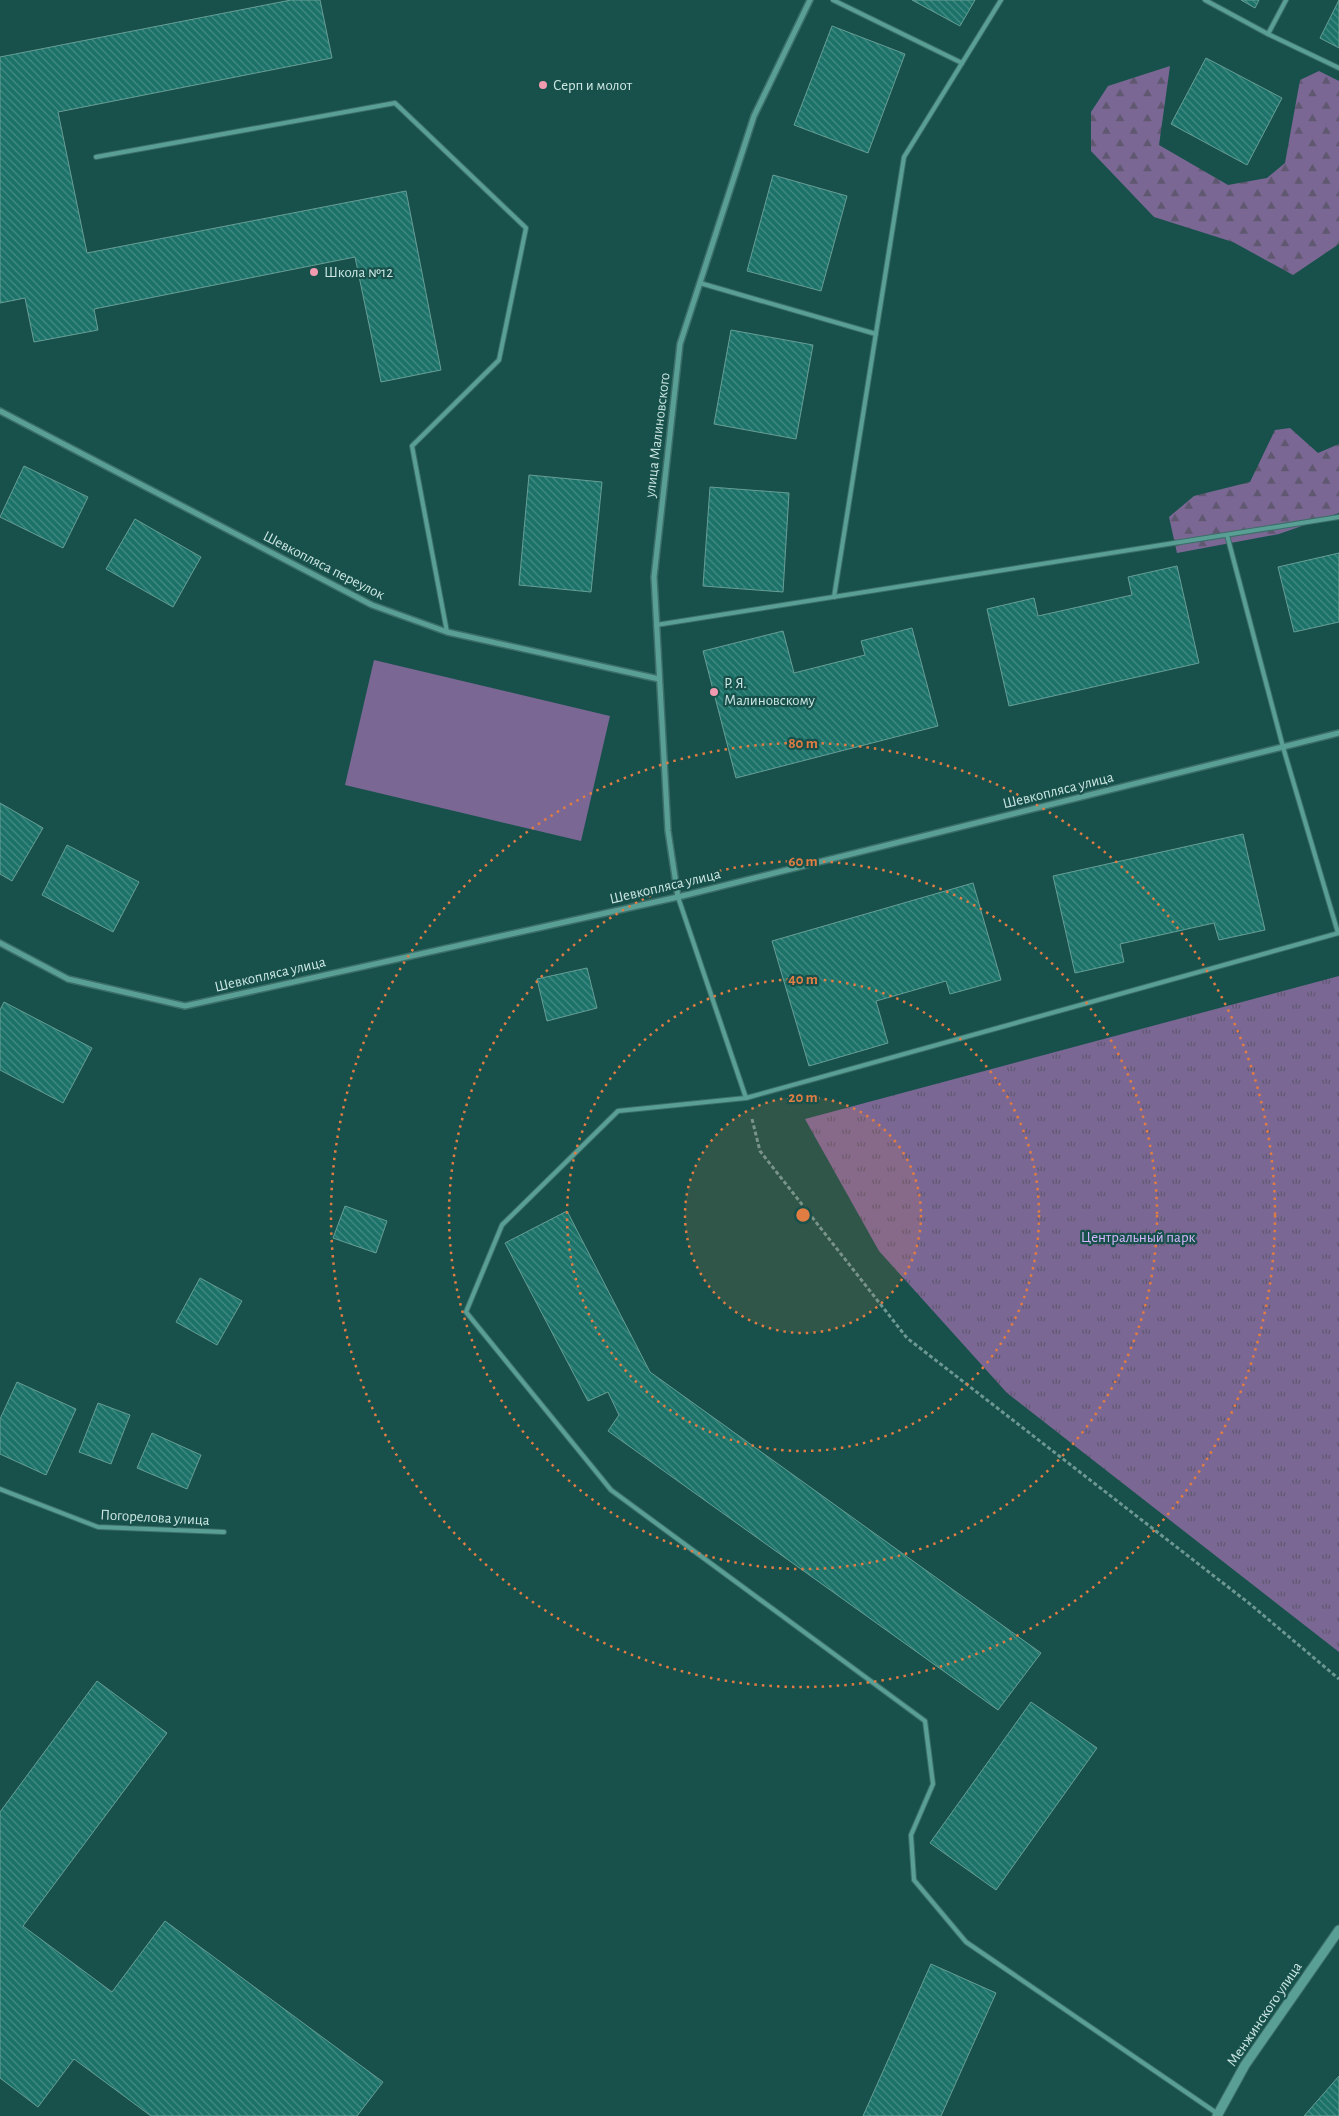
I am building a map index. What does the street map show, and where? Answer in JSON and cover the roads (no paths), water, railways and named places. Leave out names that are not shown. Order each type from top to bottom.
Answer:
[{"type":"street","name":"улица Малиновского","points":[[678,897],[668,831],[654,577],[680,344],[754,116],[810,0]]},
{"type":"street","name":"Шевкопляса переулок","points":[[0,411],[372,605],[447,632],[659,679]]},
{"type":"street","name":"Шевкопляса улица","points":[[0,943],[68,979],[184,1006],[678,897],[1339,733]]},
{"type":"street","name":"Менжинского улица","points":[[1217,2115],[1245,2065],[1339,1930]]},
{"type":"lane","points":[[833,0],[962,63]]},
{"type":"lane","points":[[834,597],[904,157],[1001,0]]},
{"type":"lane","points":[[1205,0],[1268,34],[1339,68]]},
{"type":"lane","points":[[1268,34],[1286,0]]},
{"type":"lane","points":[[96,157],[394,103],[526,228],[499,360],[412,446],[447,632]]},
{"type":"lane","points":[[700,284],[876,334]]},
{"type":"lane","points":[[656,625],[1339,517]]},
{"type":"lane","points":[[1217,2115],[966,1942],[914,1880],[911,1836],[933,1784],[925,1721],[611,1490],[466,1312],[502,1225],[618,1111],[746,1098],[1339,933],[1283,747],[1227,534]]},
{"type":"lane","points":[[678,897],[746,1098]]},
{"type":"lane","name":"Погорелова улица","points":[[0,1490],[98,1527],[224,1532]]},
{"type":"place","name":"Серп и молот","points":[[543,85]]},
{"type":"place","name":"Школа №12","points":[[314,272]]},
{"type":"place","name":"Р. Я. Малиновскому","points":[[714,692]]},
{"type":"park label","name":"Центральный парк","points":[[1138,1237]]}]
